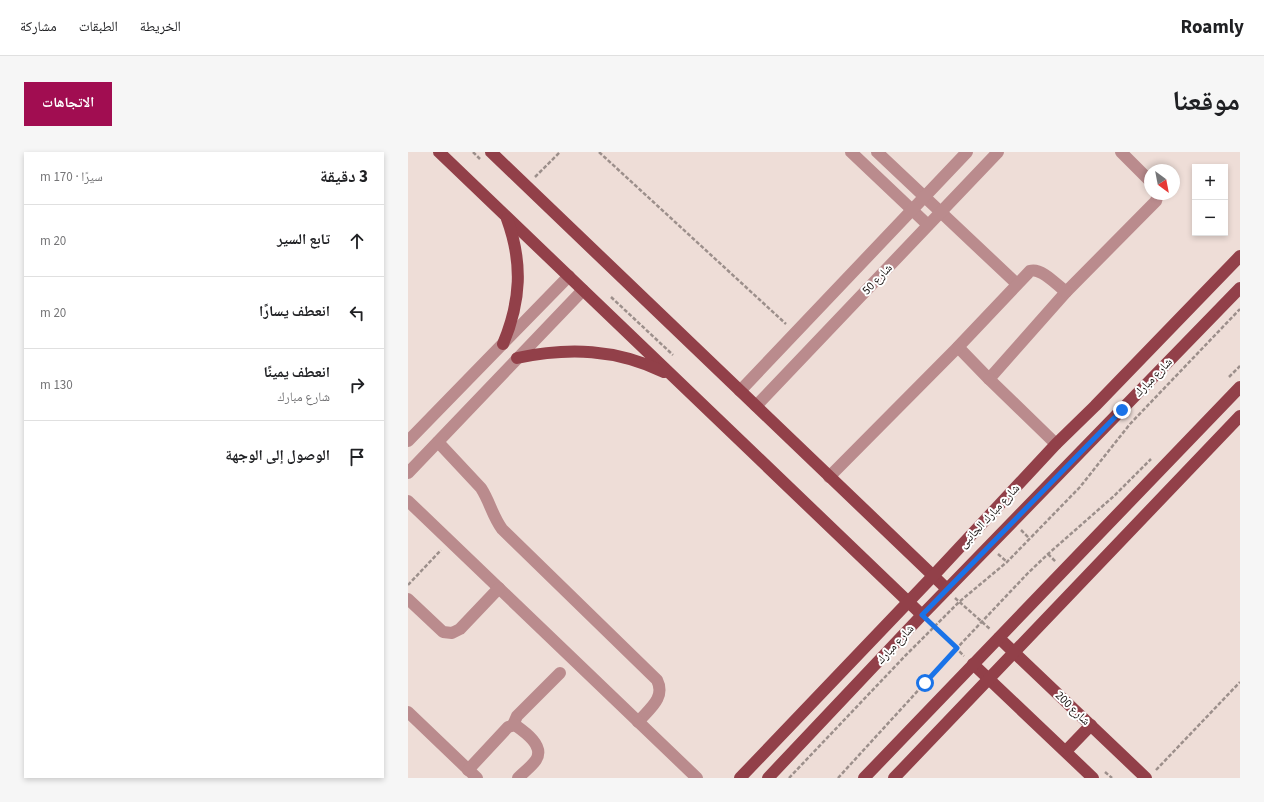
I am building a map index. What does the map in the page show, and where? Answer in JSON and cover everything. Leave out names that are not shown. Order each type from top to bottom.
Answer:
[{"type":"main road","points":[[439,152],[922,615]]},
{"type":"main road","points":[[491,152],[947,589]]},
{"type":"main road","points":[[503,344],[514,313],[519,280],[516,247],[506,216]]},
{"type":"main road","name":"شارع مبارك الجانبى","points":[[740,778],[933,576],[1056,444],[1095,406],[1240,256]]},
{"type":"main road","name":"شارع مبارك","points":[[768,778],[947,589],[1240,288]]},
{"type":"main road","points":[[517,358],[557,352],[597,352],[636,360],[673,376]]},
{"type":"main road","points":[[864,778],[1240,387]]},
{"type":"main road","points":[[1095,406],[1111,421]]},
{"type":"main road","points":[[894,778],[1240,416]]},
{"type":"main road","points":[[892,585],[906,590],[915,587],[921,580],[921,564]]},
{"type":"main road","name":"شارع 200","points":[[999,638],[1091,725],[1150,775]]},
{"type":"main road","points":[[973,664],[1093,778]]},
{"type":"main road","points":[[1066,752],[1091,725]]},
{"type":"street","points":[[851,152],[928,226]]},
{"type":"street","points":[[877,152],[940,213],[1018,284]]},
{"type":"street","name":"شارع 50","points":[[740,391],[967,152]]},
{"type":"street","name":"شارع 50","points":[[756,406],[998,152]]},
{"type":"street","points":[[1129,155],[1144,174]]},
{"type":"street","points":[[989,379],[1066,292],[1156,200]]},
{"type":"street","points":[[829,476],[958,347],[1030,271],[1038,270],[1066,292]]},
{"type":"street","points":[[408,441],[569,276]]},
{"type":"street","points":[[408,473],[583,290]]},
{"type":"street","points":[[958,347],[1056,444]]},
{"type":"street","points":[[438,442],[481,488],[486,495],[494,516],[502,529],[657,680],[660,690],[657,701],[638,722]]},
{"type":"street","points":[[408,501],[697,778]]},
{"type":"street","points":[[408,599],[443,632],[452,634],[460,629],[499,588]]},
{"type":"street","points":[[468,770],[508,727],[513,725],[517,716],[560,673]]},
{"type":"street","points":[[408,712],[477,778]]},
{"type":"street","points":[[513,725],[536,744],[538,752],[536,760],[518,778]]},
{"type":"path","points":[[526,186],[560,152]]},
{"type":"path","points":[[599,152],[795,333]]},
{"type":"path","points":[[789,778],[934,626],[959,602],[1007,562],[1080,487],[1130,424],[1240,309]]},
{"type":"path","points":[[1229,378],[1240,366]]},
{"type":"path","points":[[838,778],[957,648],[1048,554],[1114,496],[1152,457]]},
{"type":"path","points":[[408,585],[450,541]]},
{"type":"path","points":[[947,589],[959,602],[999,638]]},
{"type":"path","points":[[922,615],[973,664]]},
{"type":"path","points":[[1150,775],[1239,685]]},
{"type":"path","points":[[1101,768],[1112,778]]},
{"type":"route","points":[[925,683],[957,648],[922,615],[1122,410]]}]
